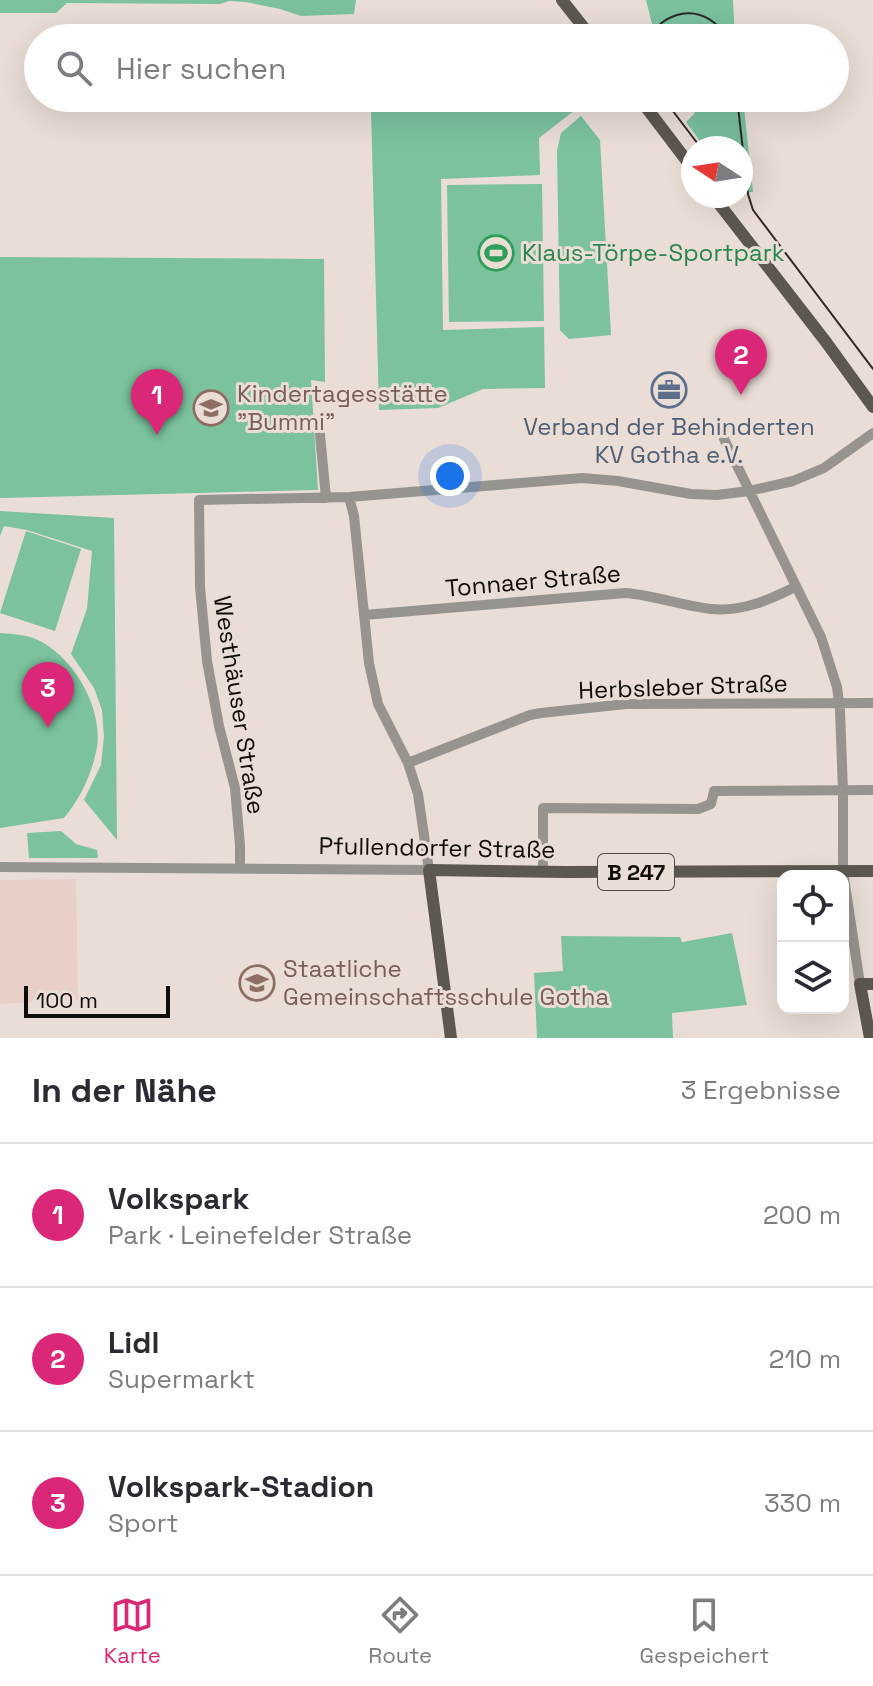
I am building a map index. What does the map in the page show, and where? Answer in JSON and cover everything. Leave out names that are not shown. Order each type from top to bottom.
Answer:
[{"type":"main road","points":[[562,0],[581,24]]},
{"type":"main road","points":[[650,112],[681,153]]},
{"type":"main road","points":[[722,208],[873,407]]},
{"type":"main road","points":[[429,870],[451,1038]]},
{"type":"main road","name":"Pfullendorfer Straße","points":[[429,870],[777,871]]},
{"type":"main road","name":"Pfullendorfer Straße","points":[[849,871],[873,871]]},
{"type":"main road","points":[[867,984],[870,1038]]},
{"type":"street","points":[[319,424],[326,498],[582,478],[717,495],[793,481],[824,468],[873,433]]},
{"type":"street","points":[[724,439],[821,637],[833,670],[839,703],[843,870]]},
{"type":"street","points":[[349,497],[354,516],[369,663],[378,704],[408,763],[418,794],[429,870]]},
{"type":"street","name":"Westhäuser Straße","points":[[240,868],[235,788],[207,661],[200,587],[199,500],[326,498]]},
{"type":"street","name":"Tonnaer Straße","points":[[364,615],[625,593],[711,609],[728,609],[766,602],[795,587]]},
{"type":"street","name":"Herbsleber Straße","points":[[408,763],[541,713],[626,704],[873,703]]},
{"type":"street","points":[[543,872],[543,808],[698,809],[711,804],[714,791],[873,790]]},
{"type":"street","name":"Pfullendorfer Straße","points":[[0,867],[429,870]]},
{"type":"street","points":[[849,899],[867,984]]},
{"type":"shaded area","points":[[76,879],[78,1000],[0,1004],[0,880]]},
{"type":"green space","points":[[0,0],[356,0],[354,14],[301,16],[280,9],[229,1],[220,4],[67,3],[56,13],[0,13]]},
{"type":"green space","points":[[646,0],[733,0],[734,24],[652,24]]},
{"type":"green space","points":[[371,112],[572,112],[539,138],[540,175],[441,179],[443,330],[544,327],[545,388],[483,389],[438,408],[379,410]]},
{"type":"green space","points":[[694,112],[744,112],[747,136],[696,136],[686,122]]},
{"type":"green space","points":[[581,116],[600,140],[611,335],[569,339],[560,330],[557,151],[561,133]]},
{"type":"green space","name":"Klaus-Törpe-Sportpark","points":[[542,184],[544,321],[449,322],[447,185]]},
{"type":"green space","points":[[0,257],[324,259],[325,382],[311,380],[318,490],[0,498]]},
{"type":"green space","points":[[0,511],[114,518],[117,840],[84,800],[101,765],[104,737],[102,710],[94,688],[71,654],[87,609],[92,551],[27,530],[4,526],[0,536]]},
{"type":"green space","points":[[26,531],[81,549],[55,631],[0,613]]},
{"type":"green space","points":[[0,633],[32,638],[55,651],[77,675],[92,705],[98,737],[94,761],[84,787],[64,818],[0,828]]},
{"type":"green space","points":[[61,831],[76,844],[97,850],[98,858],[29,858],[27,833]]},
{"type":"green space","points":[[732,933],[747,1005],[672,1013],[673,1038],[537,1038],[534,973],[563,971],[561,936],[680,937],[682,942]]},
{"type":"tram line","points":[[661,24],[688,13],[715,24]]},
{"type":"tram line","points":[[674,112],[692,136]]},
{"type":"tram line","points":[[739,112],[748,194],[753,210],[873,369]]},
{"type":"place","name":"Klaus-Törpe-Sportpark","points":[[496,253]]},
{"type":"place","name":"Verband der Behinderten KV Gotha e.V.","points":[[669,390]]},
{"type":"place","name":"Lidl","points":[[741,395]]},
{"type":"place","name":"Kindertagesstätte \"Bummi\"","points":[[211,408]]},
{"type":"place","name":"Volkspark","points":[[157,435]]},
{"type":"place","name":"Volkspark-Stadion","points":[[48,728]]},
{"type":"place","name":"Staatliche Gemeinschaftsschule Gotha","points":[[257,983]]}]
